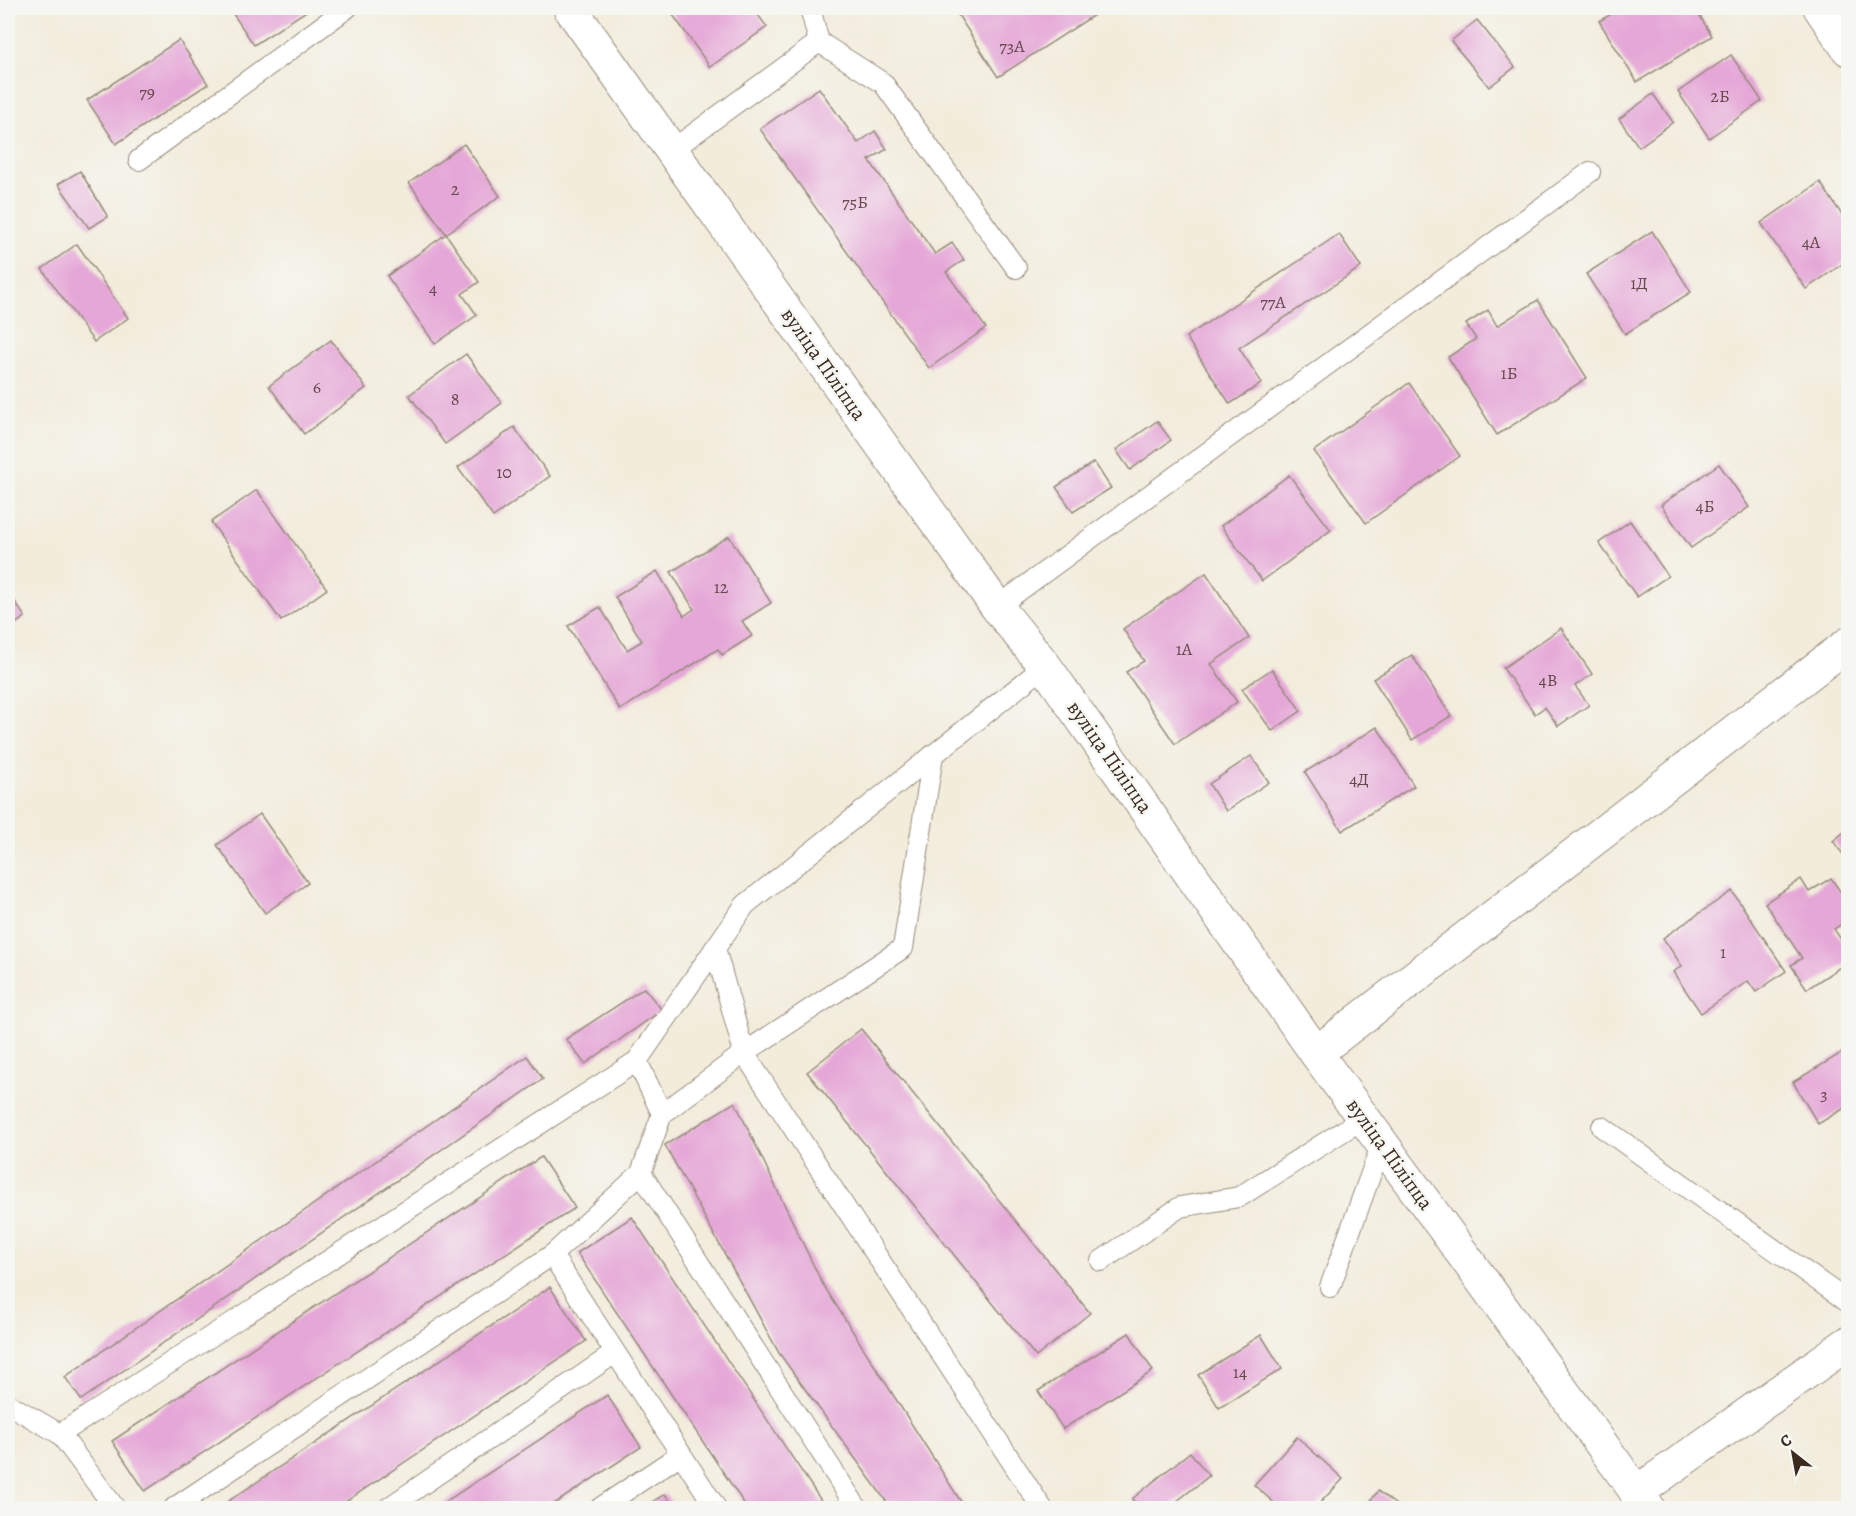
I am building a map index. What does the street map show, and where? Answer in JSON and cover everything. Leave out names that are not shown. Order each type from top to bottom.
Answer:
[{"type":"street","name":"вуліца Піліпца","points":[[570,8],[997,606],[1045,666],[1316,1053],[1642,1501]]},
{"type":"street","points":[[1820,8],[1848,50]]},
{"type":"street","points":[[1316,1053],[1848,644]]},
{"type":"street","points":[[1642,1501],[1848,1344]]},
{"type":"lane","points":[[139,160],[346,8]]},
{"type":"lane","points":[[810,8],[819,42],[883,83],[1016,268]]},
{"type":"lane","points":[[672,150],[819,42]]},
{"type":"lane","points":[[997,606],[1590,172]]},
{"type":"lane","points":[[60,1434],[637,1061],[745,905],[1045,666]]},
{"type":"lane","points":[[174,1509],[552,1255],[641,1173],[662,1113],[744,1053],[903,948],[933,755]]},
{"type":"lane","points":[[715,948],[744,1053],[1041,1509]]},
{"type":"lane","points":[[637,1061],[662,1113]]},
{"type":"lane","points":[[1602,1127],[1848,1302]]},
{"type":"lane","points":[[1101,1261],[1180,1207],[1239,1197],[1373,1131]]},
{"type":"lane","points":[[1330,1287],[1373,1131]]},
{"type":"lane","points":[[641,1173],[857,1509]]},
{"type":"lane","points":[[552,1255],[716,1509]]},
{"type":"lane","points":[[388,1509],[615,1353]]},
{"type":"lane","points":[[8,1404],[60,1434],[115,1509]]},
{"type":"lane","points":[[600,1509],[681,1454]]},
{"type":"building","points":[[229,8],[311,8],[254,45]]},
{"type":"building","points":[[668,8],[753,8],[767,27],[710,67]]},
{"type":"building","points":[[969,8],[1105,8],[998,77],[958,15]]},
{"type":"building","points":[[1622,8],[1695,8],[1712,36],[1637,82],[1599,21]]},
{"type":"building","points":[[1477,20],[1515,67],[1489,87],[1451,41]]},
{"type":"building","points":[[179,40],[208,84],[116,144],[87,100]]},
{"type":"building","points":[[1731,55],[1762,101],[1709,138],[1678,92]]},
{"type":"building","points":[[819,88],[858,143],[875,131],[887,149],[869,160],[935,254],[952,243],[964,260],[946,272],[986,328],[929,368],[760,129]]},
{"type":"building","points":[[1653,94],[1673,122],[1639,147],[1619,119]]},
{"type":"building","points":[[464,144],[500,196],[446,234],[409,183]]},
{"type":"building","points":[[80,171],[108,217],[89,228],[58,184]]},
{"type":"building","points":[[1820,182],[1848,224],[1848,260],[1806,289],[1761,223]]},
{"type":"building","points":[[1652,231],[1691,292],[1625,334],[1586,274]]},
{"type":"building","points":[[446,234],[479,282],[462,294],[477,315],[435,344],[387,276]]},
{"type":"building","points":[[1339,234],[1361,267],[1239,348],[1262,383],[1230,404],[1186,337]]},
{"type":"building","points":[[77,244],[128,318],[94,342],[42,269]]},
{"type":"building","points":[[1538,300],[1587,378],[1497,435],[1448,357],[1476,339],[1466,324],[1488,310],[1497,326]]},
{"type":"building","points":[[331,340],[366,388],[304,434],[269,386]]},
{"type":"building","points":[[466,354],[502,403],[445,444],[409,395]]},
{"type":"building","points":[[1409,383],[1460,456],[1366,523],[1314,451]]},
{"type":"building","points":[[1157,421],[1171,440],[1130,470],[1116,450]]},
{"type":"building","points":[[514,427],[550,476],[493,517],[458,468]]},
{"type":"building","points":[[1094,462],[1111,488],[1073,512],[1056,487]]},
{"type":"building","points":[[1719,464],[1749,507],[1691,548],[1661,505]]},
{"type":"building","points":[[1289,475],[1331,530],[1262,581],[1221,526]]},
{"type":"building","points":[[257,490],[327,589],[281,621],[211,522]]},
{"type":"building","points":[[1630,521],[1668,576],[1637,597],[1599,543]]},
{"type":"building","points":[[729,536],[771,603],[742,621],[752,636],[722,655],[718,649],[620,710],[568,626],[600,607],[627,650],[642,641],[615,597],[657,571],[684,616],[694,609],[671,572]]},
{"type":"building","points":[[1206,573],[1249,638],[1211,664],[1237,702],[1175,744],[1126,672],[1144,661],[1123,629]]},
{"type":"building","points":[[8,591],[25,617],[8,629]]},
{"type":"building","points":[[1561,628],[1592,674],[1575,686],[1589,705],[1558,726],[1545,707],[1535,714],[1503,668]]},
{"type":"building","points":[[1412,655],[1451,716],[1412,740],[1373,679]]},
{"type":"building","points":[[1272,669],[1301,711],[1272,731],[1242,689]]},
{"type":"building","points":[[1377,727],[1414,786],[1342,831],[1305,772]]},
{"type":"building","points":[[1251,756],[1269,782],[1226,811],[1209,784]]},
{"type":"building","points":[[260,814],[308,883],[265,913],[217,845]]},
{"type":"building","points":[[1848,829],[1848,861],[1833,841]]},
{"type":"building","points":[[1831,878],[1848,903],[1848,920],[1834,929],[1848,950],[1848,962],[1807,989],[1791,965],[1802,958],[1765,903],[1801,879],[1809,892]]},
{"type":"building","points":[[1732,891],[1786,971],[1756,992],[1748,981],[1701,1013],[1673,972],[1682,966],[1663,938]]},
{"type":"building","points":[[644,988],[662,1010],[585,1064],[566,1039]]},
{"type":"building","points":[[861,1029],[1090,1313],[1036,1357],[807,1072]]},
{"type":"building","points":[[1848,1049],[1848,1106],[1818,1124],[1793,1082]]},
{"type":"building","points":[[527,1056],[543,1079],[81,1400],[65,1377]]},
{"type":"building","points":[[735,1102],[822,1283],[965,1508],[891,1508],[779,1353],[665,1145]]},
{"type":"building","points":[[541,1157],[575,1208],[145,1491],[112,1441]]},
{"type":"building","points":[[632,1217],[826,1508],[747,1508],[577,1253]]},
{"type":"building","points":[[550,1287],[586,1341],[336,1508],[218,1508]]},
{"type":"building","points":[[1129,1333],[1153,1371],[1063,1429],[1038,1391]]},
{"type":"building","points":[[1261,1335],[1282,1369],[1219,1408],[1198,1375]]},
{"type":"building","points":[[607,1395],[641,1447],[548,1508],[436,1508]]},
{"type":"building","points":[[1297,1437],[1343,1479],[1315,1508],[1280,1508],[1254,1485]]},
{"type":"building","points":[[1190,1452],[1209,1476],[1168,1508],[1140,1508],[1132,1499]]},
{"type":"building","points":[[1378,1491],[1400,1508],[1365,1508]]},
{"type":"building","points":[[665,1494],[675,1508],[642,1508]]}]
